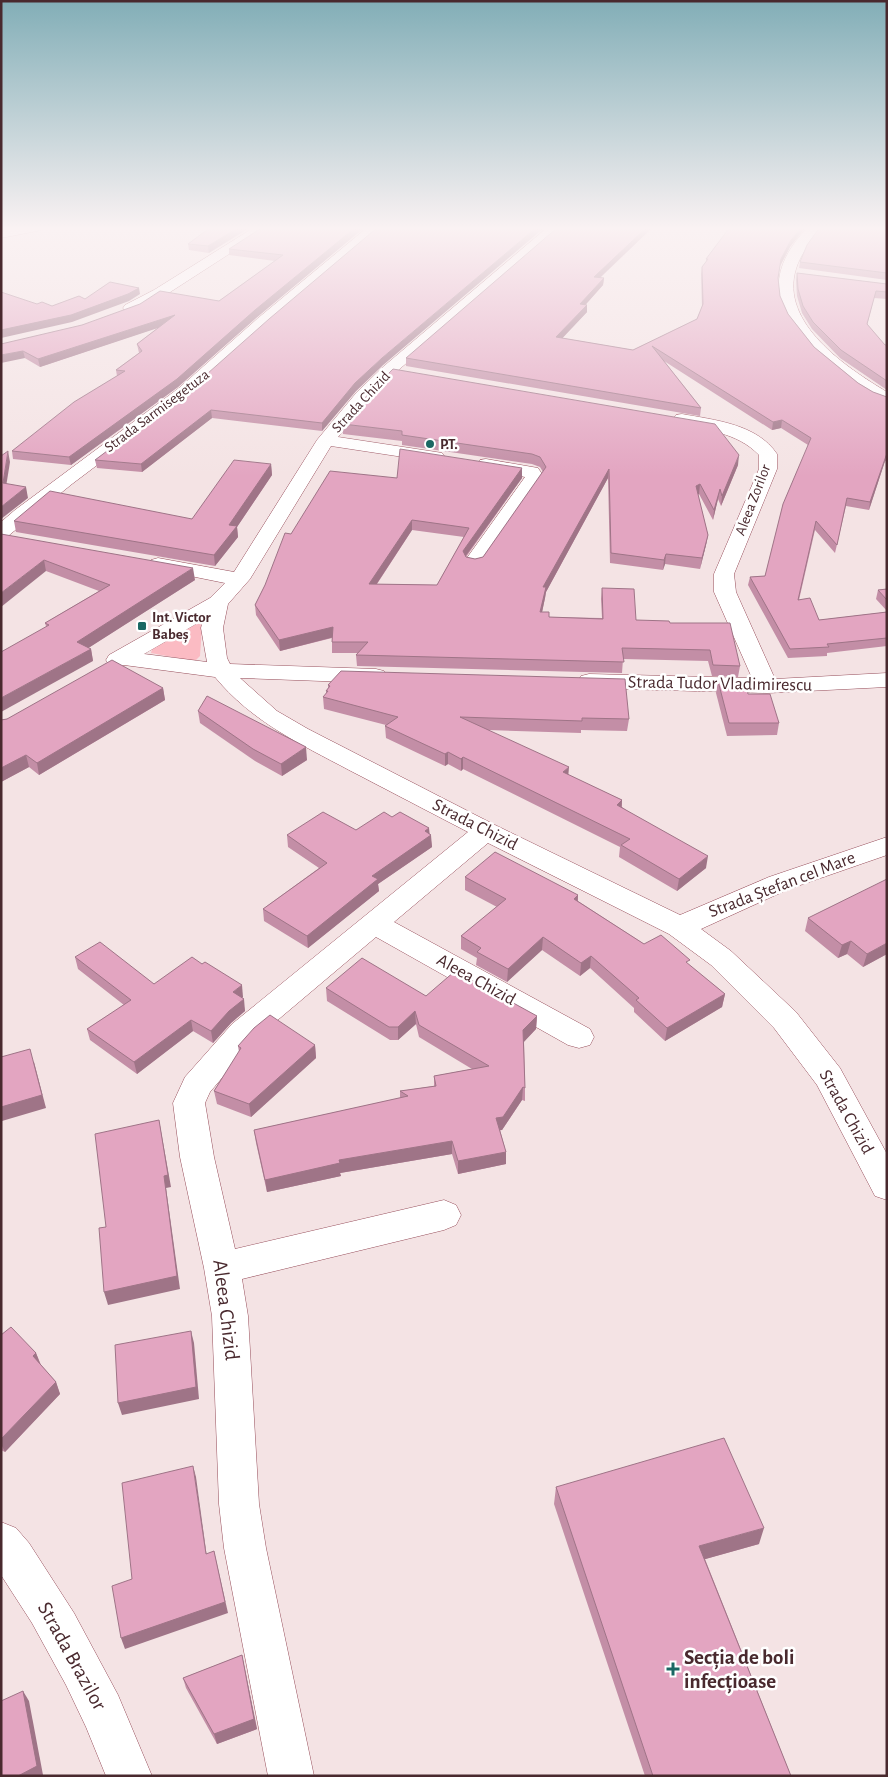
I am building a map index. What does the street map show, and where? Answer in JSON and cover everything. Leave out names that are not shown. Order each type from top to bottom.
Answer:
[{"type":"street","points":[[114,315],[125,310]]},
{"type":"street","name":"Strada Sarmisegetuza","points":[[6,539],[76,472],[218,364],[276,310]]},
{"type":"street","name":"Strada Chizid","points":[[460,310],[390,370],[363,396],[326,440],[240,579],[218,603],[212,628],[213,646],[222,671],[252,703],[299,734],[486,831],[679,927],[721,958],[785,1020],[829,1077],[887,1186]]},
{"type":"street","points":[[791,310],[805,332],[820,349],[843,370],[887,399]]},
{"type":"street","points":[[390,370],[416,374]]},
{"type":"street","name":"Aleea Zorilor","points":[[668,417],[737,432],[757,442],[768,454],[768,469],[724,574],[725,592],[767,686]]},
{"type":"street","name":"Strada Chizid","points":[[326,440],[453,459]]},
{"type":"street","points":[[473,462],[522,469],[535,475],[474,562]]},
{"type":"street","points":[[139,561],[240,579]]},
{"type":"street","points":[[97,671],[218,603]]},
{"type":"street","points":[[121,658],[222,671],[398,676]]},
{"type":"street","name":"Strada Tudor Vladimirescu","points":[[567,681],[767,686],[826,685],[887,680]]},
{"type":"street","name":"Aleea Chizid","points":[[291,1776],[245,1548],[239,1504],[230,1316],[222,1268],[190,1120],[189,1103],[196,1086],[243,1032],[486,831]]},
{"type":"street","name":"Strada Ștefan cel Mare","points":[[679,927],[780,883],[887,846]]},
{"type":"street","name":"Aleea Chizid","points":[[373,923],[579,1037]]},
{"type":"street","points":[[222,1268],[444,1214]]},
{"type":"street","name":"Strada Brazilor","points":[[1,1543],[17,1558],[73,1651],[113,1732],[129,1776]]},
{"type":"shaded area","points":[[199,622],[202,624],[200,656],[196,660],[151,653],[152,649]]},
{"type":"building","points":[[1,310],[85,310],[71,315],[1,330]]},
{"type":"building","points":[[124,310],[255,310],[177,379],[69,457],[12,451],[74,402],[125,371],[116,370],[142,351],[137,344],[175,315],[38,359],[23,351],[1,355],[1,344],[82,325]]},
{"type":"building","points":[[280,310],[439,310],[355,383],[322,423],[211,410],[141,464],[95,460],[190,389]]},
{"type":"building","points":[[462,310],[582,310],[556,337],[633,350],[697,319],[701,310],[786,310],[814,347],[858,383],[873,392],[887,397],[887,453],[870,502],[847,498],[837,545],[816,521],[798,600],[810,598],[819,620],[887,612],[887,638],[827,644],[829,647],[790,649],[750,577],[765,576],[783,504],[811,438],[782,420],[773,422],[652,346],[701,408],[406,358]]},
{"type":"building","points":[[805,310],[871,310],[867,324],[887,345],[887,381],[841,350],[813,322]]},
{"type":"building","points":[[393,369],[715,424],[739,455],[722,496],[720,489],[714,510],[700,484],[696,486],[708,535],[702,558],[666,554],[664,560],[611,553],[609,469],[543,587],[546,587],[540,612],[549,612],[549,617],[603,619],[602,588],[634,589],[636,620],[669,621],[670,623],[730,623],[740,666],[713,665],[710,650],[622,648],[624,662],[356,655],[368,642],[332,642],[333,627],[279,640],[255,605],[265,585],[285,533],[291,534],[330,471],[397,478],[400,449],[522,468],[463,551],[466,557],[475,559],[483,557],[546,467],[540,457],[532,454],[402,435],[402,431],[343,424],[370,392]],"holes":[[[412,520],[469,528],[437,585],[369,584]]]},
{"type":"building","points":[[8,451],[3,483],[26,487],[1,507],[1,456]]},
{"type":"building","points":[[234,460],[271,464],[229,525],[237,526],[214,555],[14,521],[50,491],[192,519]]},
{"type":"building","points":[[1,534],[193,568],[77,642],[91,649],[1,698],[1,652],[49,625],[45,623],[110,585],[44,560],[1,593]]},
{"type":"building","points":[[887,589],[887,600],[878,590]]},
{"type":"building","points":[[112,660],[163,688],[37,763],[26,755],[1,768],[1,720],[7,719]]},
{"type":"building","points":[[341,671],[625,679],[629,719],[582,718],[582,721],[460,717],[569,767],[563,772],[622,800],[617,805],[708,856],[679,879],[621,845],[630,839],[463,757],[461,759],[448,752],[445,754],[385,726],[398,717],[323,697],[328,691],[326,691],[330,686],[328,685]]},
{"type":"building","points":[[718,681],[745,682],[748,694],[770,694],[779,723],[729,723]]},
{"type":"building","points":[[207,696],[306,747],[281,764],[253,749],[198,711]]},
{"type":"building","points":[[323,812],[356,830],[384,812],[392,817],[400,812],[429,828],[425,831],[431,835],[372,876],[378,879],[307,936],[263,909],[327,863],[287,835]]},
{"type":"building","points":[[495,852],[578,895],[574,899],[644,944],[661,935],[690,960],[686,962],[725,994],[667,1028],[636,1000],[639,998],[591,956],[581,963],[543,937],[508,969],[477,952],[481,948],[461,936],[506,899],[465,877]]},
{"type":"building","points":[[887,879],[887,943],[867,954],[851,941],[842,945],[808,918]]},
{"type":"building","points":[[100,942],[154,984],[192,957],[202,964],[205,962],[242,985],[233,992],[244,999],[229,1011],[211,1031],[191,1020],[134,1062],[87,1029],[131,1000],[75,957]]},
{"type":"building","points":[[362,958],[426,996],[455,971],[537,1016],[523,1030],[525,1088],[523,1087],[503,1117],[496,1118],[506,1152],[458,1161],[452,1141],[339,1160],[340,1163],[265,1180],[254,1130],[408,1096],[400,1091],[436,1086],[434,1076],[489,1066],[419,1025],[415,1011],[398,1027],[389,1027],[326,988]]},
{"type":"building","points":[[270,1015],[315,1045],[249,1104],[214,1091],[241,1048],[238,1046],[254,1028]]},
{"type":"building","points":[[30,1049],[42,1095],[1,1107],[1,1057]]},
{"type":"building","points":[[159,1120],[168,1175],[164,1176],[177,1276],[104,1292],[99,1228],[106,1227],[95,1134]]},
{"type":"building","points":[[11,1327],[36,1353],[33,1356],[56,1382],[1,1439],[1,1335]]},
{"type":"building","points":[[191,1331],[196,1387],[118,1403],[115,1345]]},
{"type":"building","name":"Secția de boli infecțioase","points":[[724,1438],[764,1528],[699,1546],[791,1776],[653,1776],[556,1487]]},
{"type":"building","points":[[193,1466],[206,1554],[214,1551],[225,1602],[121,1638],[112,1586],[132,1579],[122,1483]]},
{"type":"building","points":[[242,1655],[254,1719],[214,1734],[183,1678]]},
{"type":"building","points":[[23,1691],[37,1766],[18,1776],[1,1776],[1,1701]]},
{"type":"place","name":"P.T.","points":[[430,444]]},
{"type":"place","name":"Int. Victor Babeș","points":[[142,626]]},
{"type":"place","name":"Secția de boli infecțioase","points":[[673,1669]]}]
